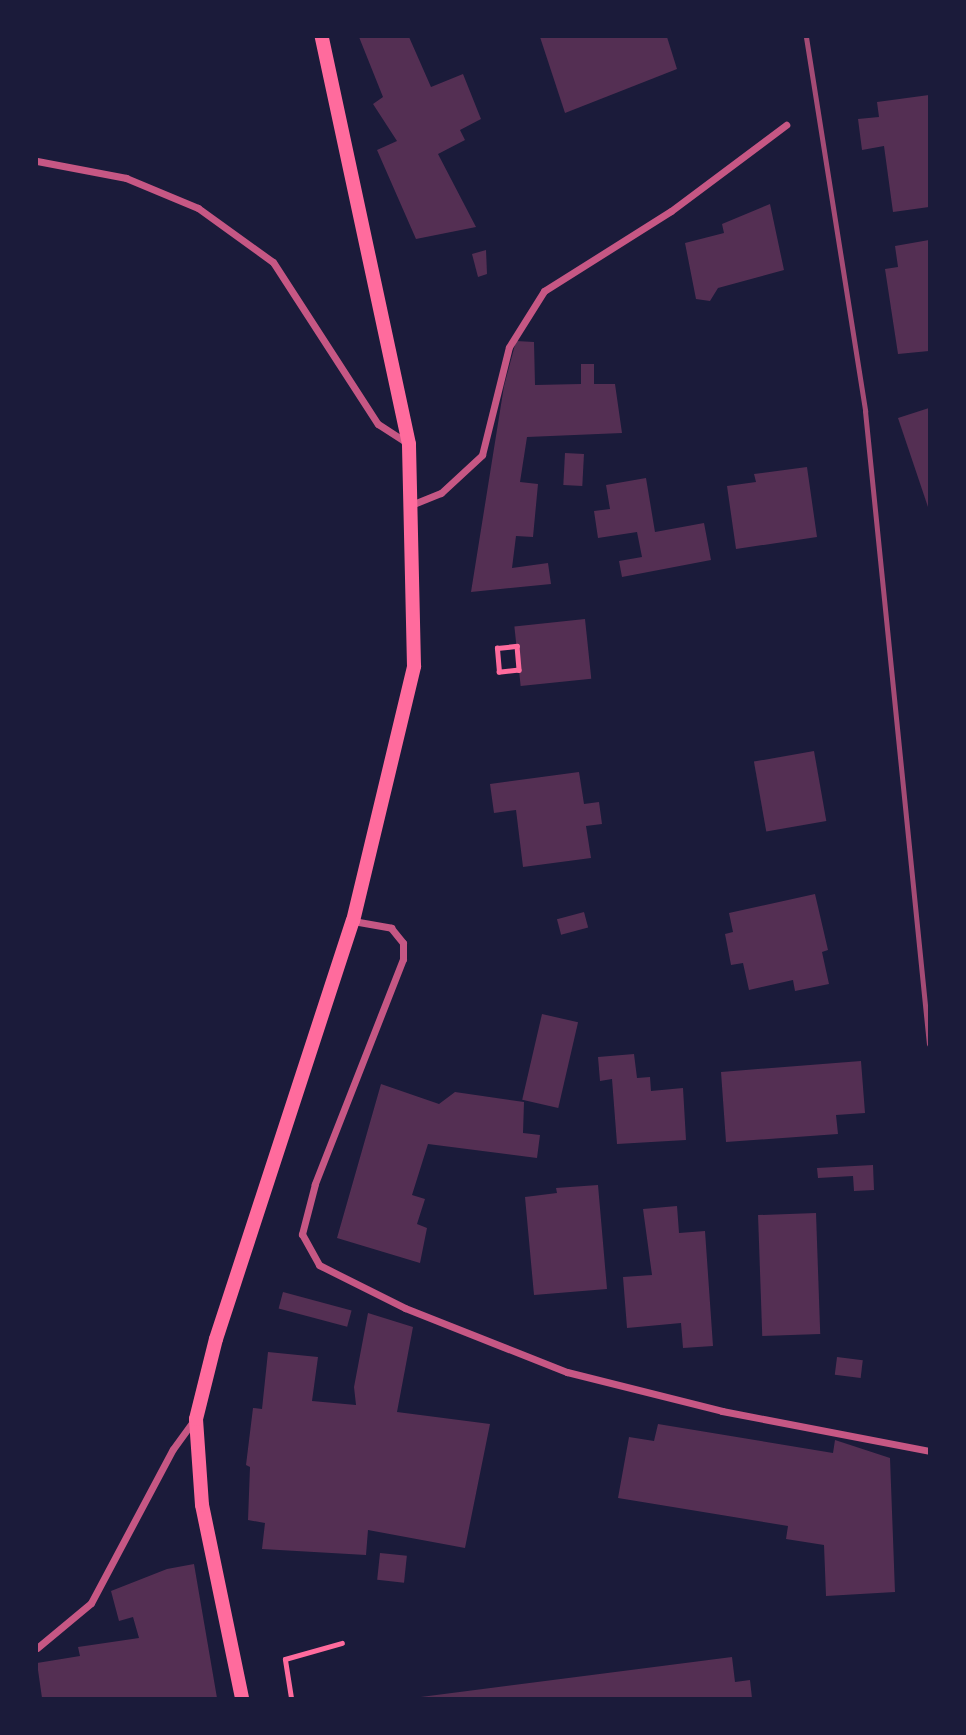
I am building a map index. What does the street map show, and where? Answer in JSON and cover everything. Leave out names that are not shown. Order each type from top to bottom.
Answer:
[{"type":"main road","points":[[242,1698],[202,1505],[196,1419],[216,1339],[353,921],[414,666],[409,443],[322,37]]},
{"type":"street","points":[[411,505],[441,493],[482,456],[509,347],[544,291],[671,211],[786,125]]},
{"type":"street","points":[[37,161],[126,178],[198,208],[273,262],[377,424],[409,443]]},
{"type":"street","points":[[353,921],[391,928],[403,943],[403,958],[315,1184],[302,1234],[320,1265],[405,1308],[567,1372],[722,1411],[929,1451]]},
{"type":"street","points":[[37,1648],[91,1602],[173,1449],[196,1419]]},
{"type":"path","points":[[517,646],[519,670],[499,672],[497,648],[517,646]]},
{"type":"path","points":[[291,1698],[285,1659],[342,1643]]},
{"type":"building","points":[[359,37],[409,37],[431,87],[463,74],[481,119],[460,130],[465,140],[438,154],[476,227],[416,239],[377,150],[397,141],[373,104],[383,97]]},
{"type":"building","points":[[540,37],[667,37],[677,69],[565,113]]},
{"type":"building","points":[[929,95],[929,207],[893,212],[884,146],[862,150],[858,119],[879,117],[877,102]]},
{"type":"building","points":[[770,204],[784,270],[718,288],[710,301],[696,299],[685,243],[724,233],[722,224]]},
{"type":"building","points":[[929,240],[929,351],[898,354],[885,269],[898,267],[895,246]]},
{"type":"building","points":[[486,250],[487,274],[478,277],[472,254]]},
{"type":"building","points":[[516,341],[534,342],[535,385],[581,384],[581,364],[594,364],[594,384],[615,384],[622,433],[527,437],[520,482],[538,484],[533,537],[516,536],[512,568],[548,563],[551,584],[471,592],[504,386]]},
{"type":"building","points":[[929,408],[929,510],[898,418]]},
{"type":"building","points":[[565,453],[584,454],[582,486],[563,485]]},
{"type":"building","points":[[807,467],[817,537],[736,549],[727,486],[756,482],[754,474]]},
{"type":"building","points":[[646,478],[655,532],[704,523],[711,560],[622,577],[619,561],[642,557],[637,532],[598,538],[594,511],[610,509],[606,485]]},
{"type":"building","points":[[585,619],[591,679],[521,686],[514,626]]},
{"type":"building","points":[[814,751],[826,821],[766,832],[754,762]]},
{"type":"building","points":[[579,772],[584,804],[599,802],[602,824],[586,826],[591,858],[523,867],[516,810],[494,813],[490,784]]},
{"type":"building","points":[[815,894],[828,950],[822,952],[829,984],[795,991],[793,980],[749,990],[743,963],[731,965],[725,934],[733,932],[729,913]]},
{"type":"building","points":[[584,912],[588,927],[561,935],[557,919]]},
{"type":"building","points":[[542,1014],[578,1022],[558,1108],[522,1100]]},
{"type":"building","points":[[634,1054],[637,1078],[650,1077],[651,1091],[683,1088],[686,1140],[617,1144],[612,1079],[600,1081],[598,1057]]},
{"type":"building","points":[[861,1061],[865,1113],[836,1115],[838,1134],[726,1142],[721,1072]]},
{"type":"building","points":[[381,1084],[439,1104],[455,1092],[524,1102],[523,1133],[540,1135],[537,1158],[428,1144],[412,1195],[425,1199],[417,1224],[427,1228],[420,1263],[337,1238]]},
{"type":"building","points":[[873,1165],[874,1190],[854,1191],[853,1176],[818,1178],[817,1168]]},
{"type":"building","points":[[598,1185],[607,1289],[534,1295],[525,1197],[557,1193],[556,1188]]},
{"type":"building","points":[[677,1206],[679,1233],[705,1231],[713,1346],[683,1348],[681,1323],[627,1328],[623,1277],[652,1275],[643,1209]]},
{"type":"building","points":[[816,1213],[820,1334],[762,1336],[758,1215]]},
{"type":"building","points":[[283,1292],[352,1310],[347,1327],[279,1308]]},
{"type":"building","points":[[368,1313],[413,1327],[397,1412],[490,1424],[465,1548],[368,1530],[366,1555],[262,1549],[265,1523],[248,1520],[250,1467],[246,1465],[253,1408],[262,1409],[268,1352],[318,1357],[312,1401],[356,1405],[354,1387]]},
{"type":"building","points":[[837,1357],[863,1360],[861,1378],[835,1375]]},
{"type":"building","points":[[658,1424],[833,1453],[835,1440],[890,1458],[895,1592],[826,1596],[824,1545],[786,1539],[788,1526],[618,1498],[629,1437],[654,1441]]},
{"type":"building","points":[[380,1553],[407,1556],[404,1583],[377,1580]]},
{"type":"building","points":[[194,1564],[217,1698],[42,1698],[37,1663],[80,1656],[78,1647],[139,1638],[133,1617],[119,1621],[111,1591],[167,1569]]},
{"type":"building","points":[[732,1657],[735,1682],[750,1680],[752,1698],[413,1698]]},
{"type":"railway","points":[[806,37],[865,411],[929,1044]]}]
